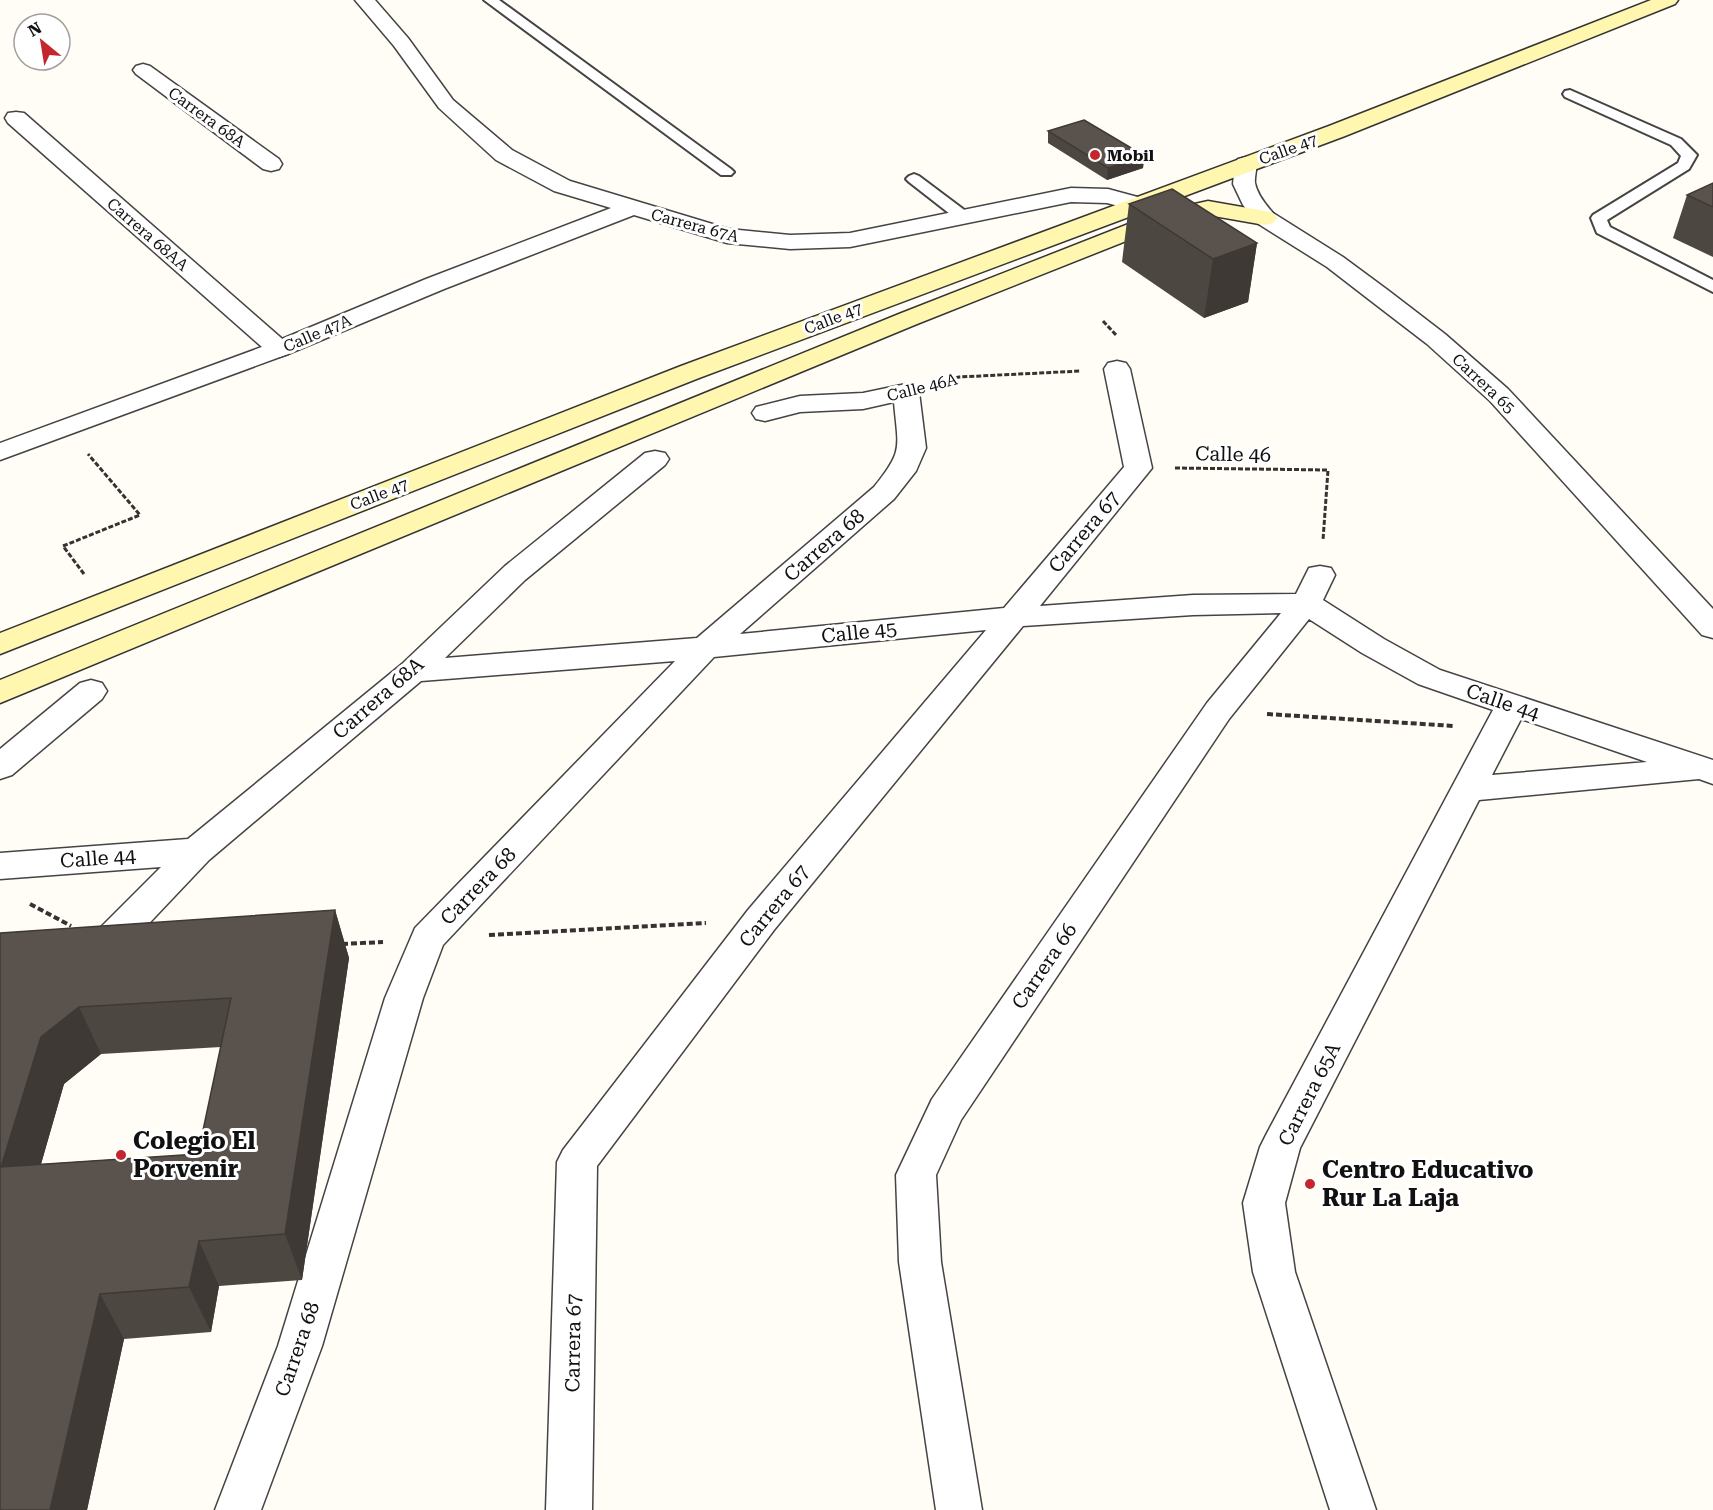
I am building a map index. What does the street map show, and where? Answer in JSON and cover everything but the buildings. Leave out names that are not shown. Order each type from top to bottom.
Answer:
[{"type":"main road","name":"Calle 47","points":[[0,644],[690,372],[1496,69],[1668,0]]},
{"type":"main road","name":"Calle 47","points":[[0,692],[885,328],[1167,217],[1208,208],[1265,218]]},
{"type":"street","name":"Carrera 67A","points":[[365,0],[401,42],[446,104],[504,155],[562,186],[727,236],[790,242],[850,240],[1071,195],[1108,196],[1137,204]]},
{"type":"street","name":"Carrera 68A","points":[[143,70],[271,164]]},
{"type":"street","name":"Carrera 68AA","points":[[16,118],[279,350]]},
{"type":"street","name":"Carrera 65","points":[[1246,164],[1244,184],[1254,205],[1265,218],[1335,262],[1380,296],[1436,339],[1499,395],[1713,628]]},
{"type":"street","name":"Calle 47A","points":[[0,452],[279,350],[435,284],[632,208]]},
{"type":"street","points":[[1117,369],[1138,468]]},
{"type":"street","name":"Calle 46A","points":[[765,413],[800,404],[863,401],[906,392]]},
{"type":"street","name":"Carrera 68","points":[[238,1510],[300,1346],[404,998],[428,938],[705,648],[892,484],[906,465],[912,448],[906,392]]},
{"type":"street","name":"Carrera 68A","points":[[107,944],[197,851],[412,671],[515,573],[656,459]]},
{"type":"street","name":"Carrera 67","points":[[569,1510],[576,1162],[761,920],[1138,468]]},
{"type":"street","name":"Calle 45","points":[[412,671],[705,648],[1014,616],[1193,604],[1313,589]]},
{"type":"street","name":"Carrera 66","points":[[959,1510],[920,1262],[916,1175],[946,1111],[1218,711],[1313,589]]},
{"type":"street","name":"Calle 44","points":[[1313,589],[1373,646],[1506,717],[1709,770]]},
{"type":"street","points":[[0,767],[91,691]]},
{"type":"street","name":"Carrera 65A","points":[[1353,1510],[1274,1272],[1264,1203],[1281,1147],[1506,717]]},
{"type":"street","points":[[1468,789],[1709,770]]},
{"type":"street","name":"Calle 44","points":[[0,866],[197,851]]},
{"type":"lane","points":[[491,0],[726,172]]},
{"type":"lane","points":[[1570,93],[1676,142],[1689,155],[1684,166],[1599,218],[1603,230],[1713,287]]},
{"type":"lane","points":[[914,178],[965,218]]},
{"type":"path","name":"Calle 46A","points":[[906,392],[959,377],[1117,369]]},
{"type":"path","points":[[63,546],[140,515],[66,428]]},
{"type":"path","name":"Calle 46","points":[[1138,468],[1328,470],[1313,589]]},
{"type":"path","name":"Calle 44","points":[[1218,711],[1506,717]]},
{"type":"path","points":[[21,900],[107,944]]},
{"type":"place","name":"Mobil","points":[[1095,155]]},
{"type":"place","name":"Colegio El Porvenir","points":[[121,1155]]},
{"type":"place","name":"Centro Educativo Rur La Laja","points":[[1310,1184]]}]
